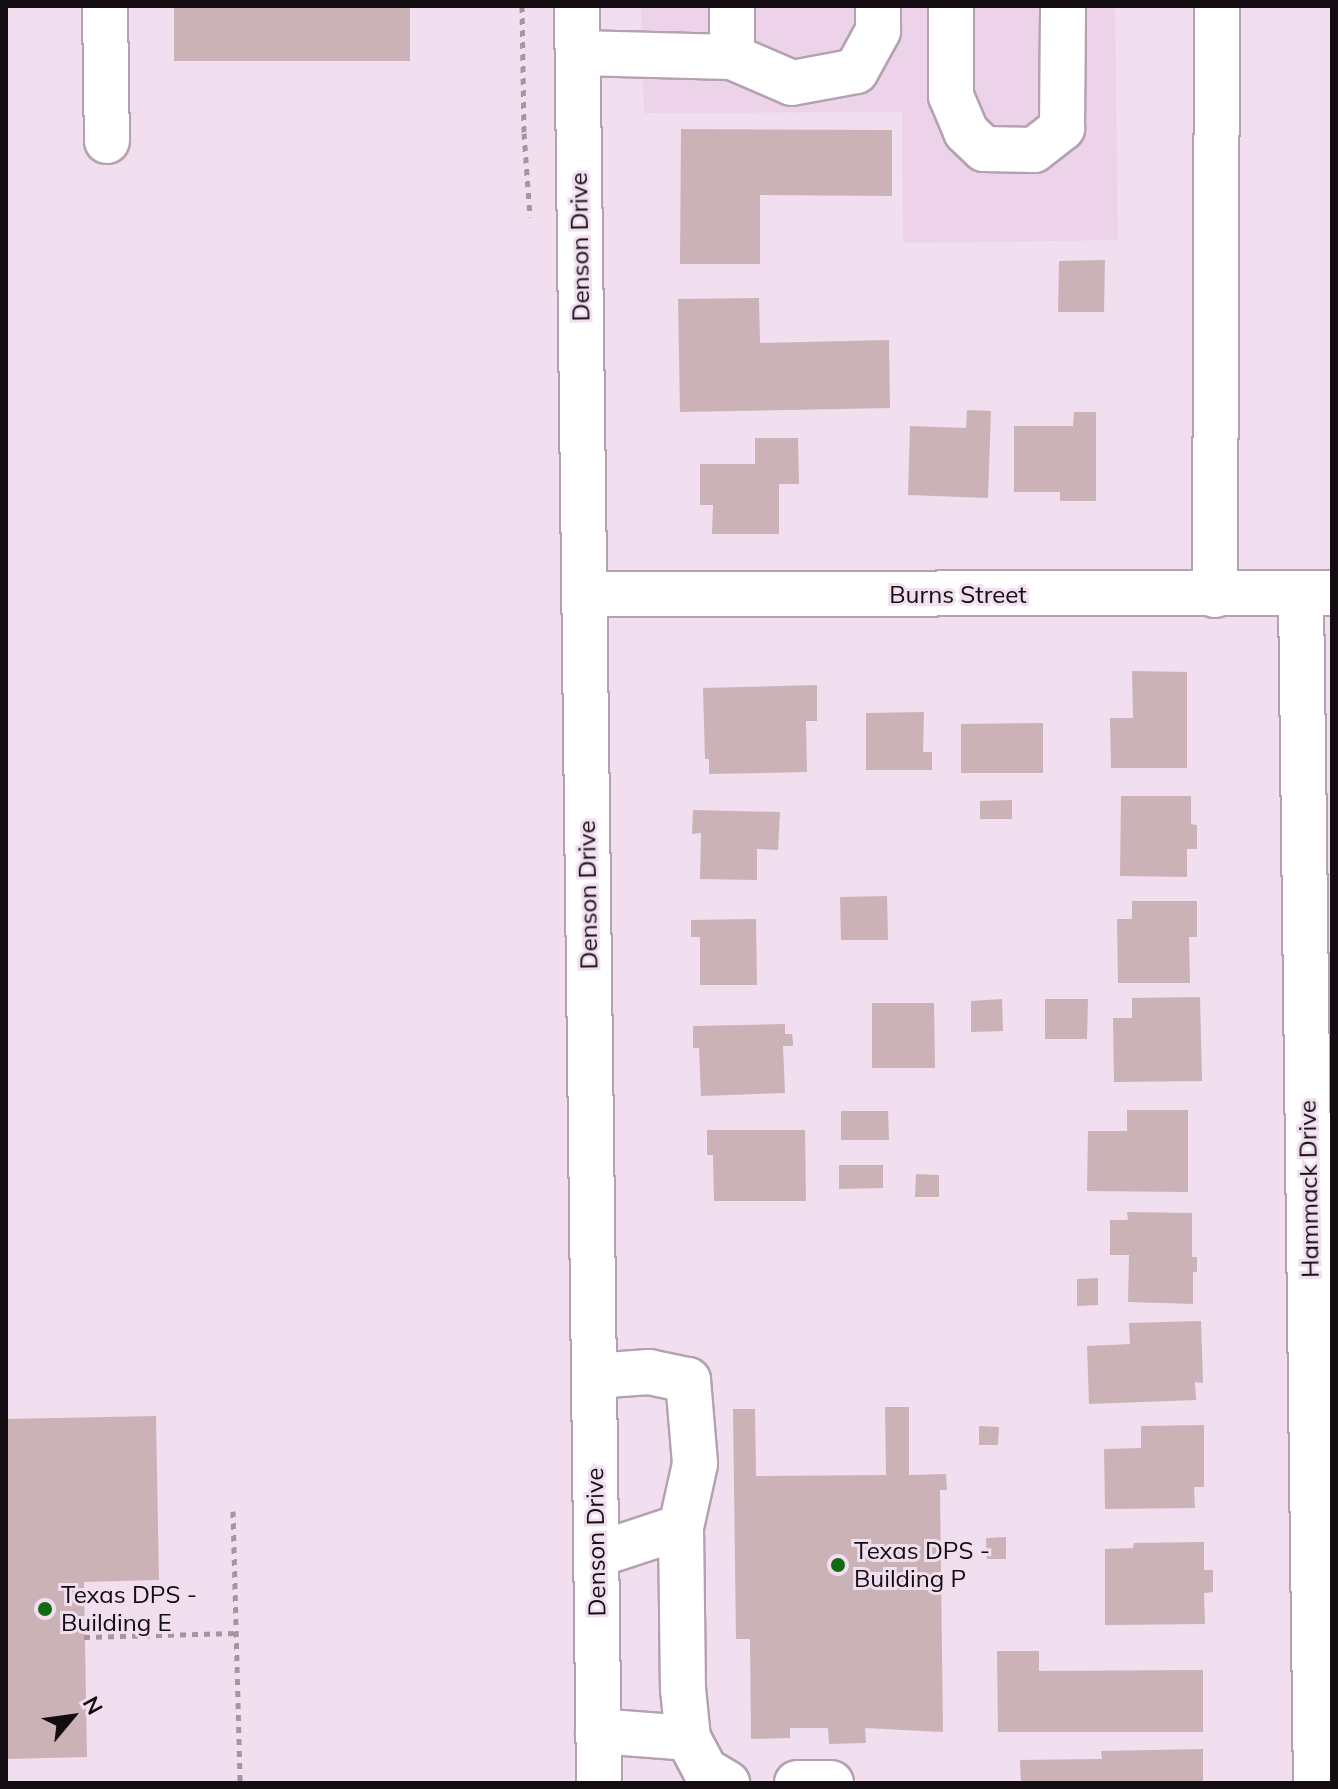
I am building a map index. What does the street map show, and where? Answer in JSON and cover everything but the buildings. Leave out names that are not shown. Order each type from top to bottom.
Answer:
[{"type":"street","points":[[105,6],[107,141]]},
{"type":"street","name":"Denson Drive","points":[[577,6],[599,1783]]},
{"type":"street","points":[[732,6],[732,57]]},
{"type":"street","points":[[578,53],[732,57],[792,83],[856,71],[878,31],[878,6]]},
{"type":"street","points":[[951,6],[951,96],[966,132],[984,149],[1034,150],[1062,128],[1063,6]]},
{"type":"street","points":[[1215,595],[1217,6]]},
{"type":"street","name":"Burns Street","points":[[584,594],[1317,594]]},
{"type":"street","name":"Hammack Drive","points":[[1316,1783],[1317,594]]},
{"type":"street","points":[[594,1376],[649,1372],[688,1380],[695,1464],[681,1527],[683,1689],[688,1738],[705,1770],[727,1783]]},
{"type":"street","points":[[596,1555],[681,1527]]},
{"type":"street","points":[[598,1731],[688,1738]]},
{"type":"street","points":[[797,1783],[831,1783]]},
{"type":"path","points":[[233,1511],[240,1783]]},
{"type":"path","points":[[84,1637],[236,1633]]},
{"type":"shaded area","points":[[641,6],[1115,6],[1118,240],[903,243],[902,112],[644,113]]},
{"type":"place","name":"Texas DPS - Building P","points":[[838,1565]]},
{"type":"place","name":"Texas DPS - Building E","points":[[45,1609]]}]
